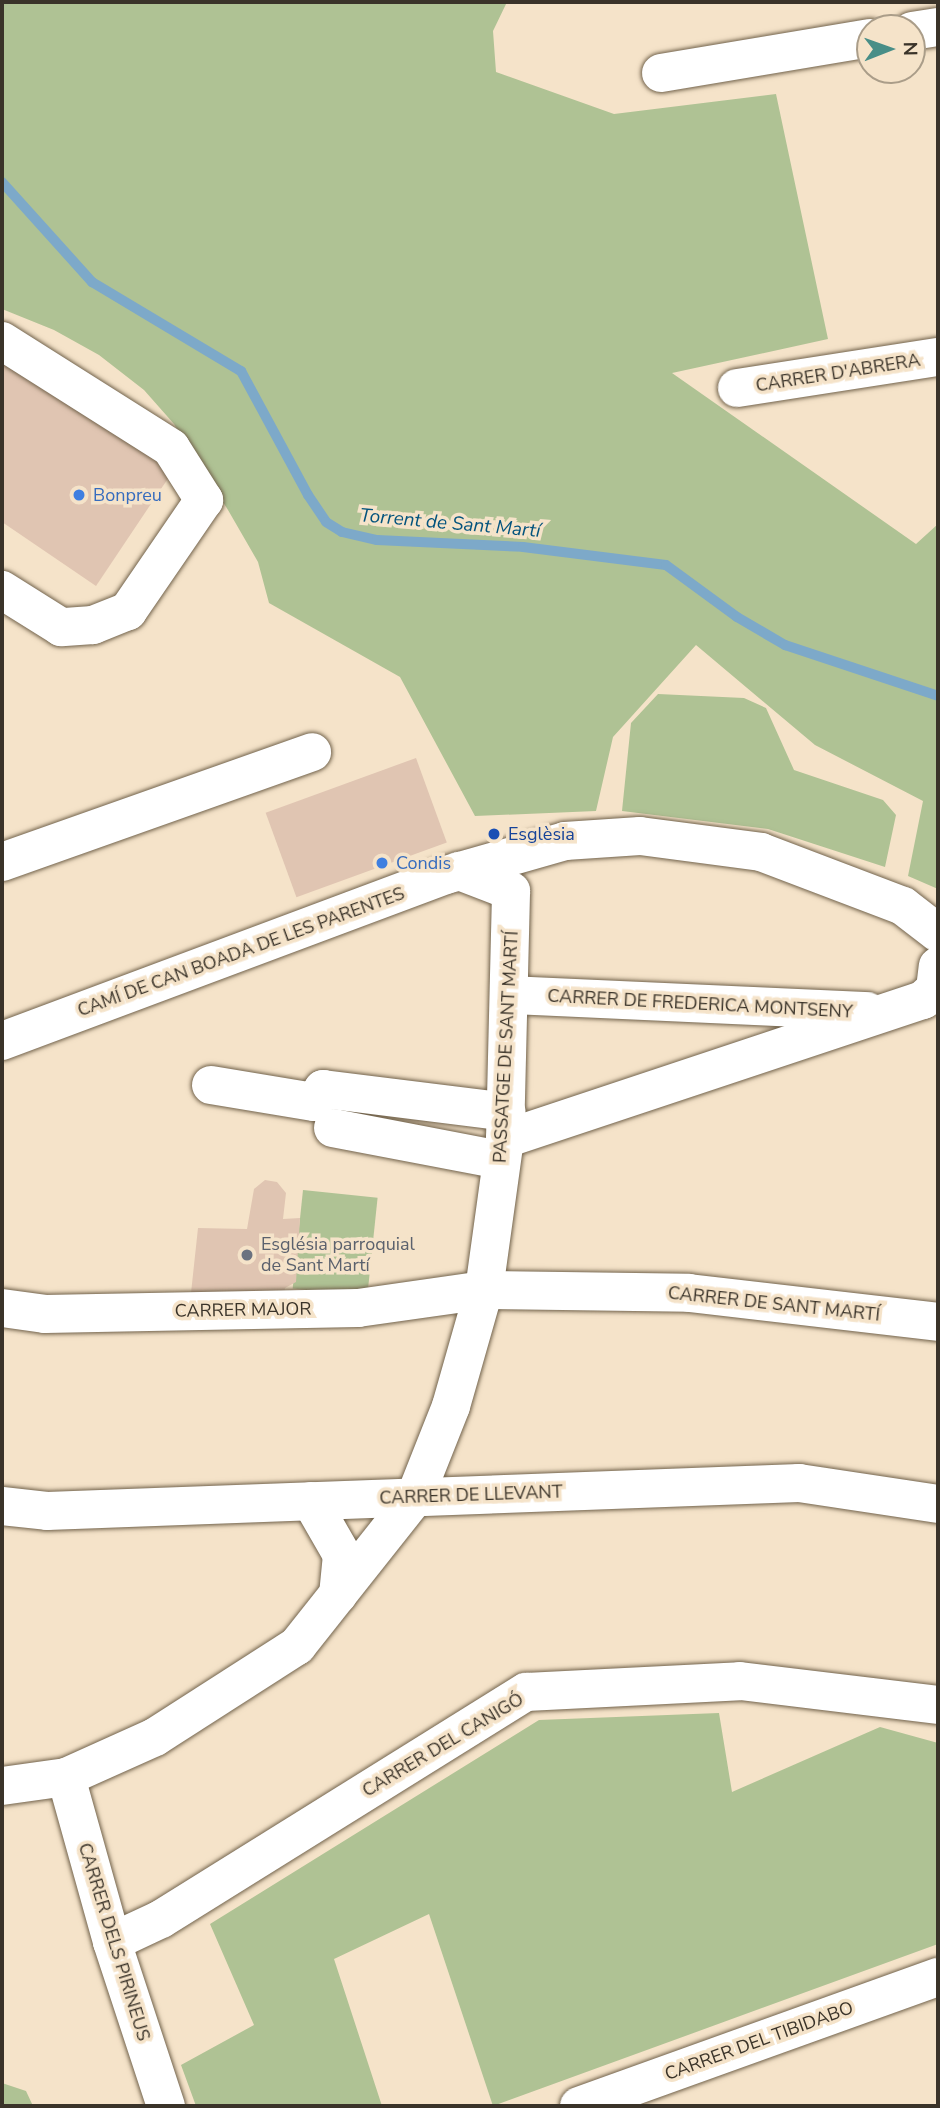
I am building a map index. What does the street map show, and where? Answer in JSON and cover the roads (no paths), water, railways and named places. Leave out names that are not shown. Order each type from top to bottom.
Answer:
[{"type":"street","points":[[661,73],[856,40]]},
{"type":"street","points":[[2,341],[171,448],[204,500],[128,611],[93,625],[61,626],[2,590]]},
{"type":"street","name":"CARRER D'ABRERA","points":[[737,388],[938,357]]},
{"type":"street","points":[[2,862],[312,752]]},
{"type":"street","name":"CAMÍ DE CAN BOADA DE LES PARENTES","points":[[2,1041],[460,872],[521,851],[565,841],[640,836],[761,852],[903,905],[936,960],[923,1000],[891,1013],[504,1137]]},
{"type":"street","points":[[460,872],[511,891],[521,851]]},
{"type":"street","name":"PASSATGE DE SANT MARTÍ","points":[[2,1786],[66,1777],[155,1737],[297,1646],[415,1497],[451,1406],[484,1290],[504,1137],[511,891]]},
{"type":"street","name":"CARRER DE FREDERICA MONTSENY","points":[[510,995],[891,1013]]},
{"type":"street","points":[[211,1085],[314,1102],[323,1090],[504,1137]]},
{"type":"street","points":[[333,1128],[504,1137]]},
{"type":"street","name":"CARRER MAJOR","points":[[2,1308],[45,1314],[358,1308],[484,1290]]},
{"type":"street","name":"CARRER DE SANT MARTÍ","points":[[484,1290],[689,1293],[938,1322]]},
{"type":"street","name":"CARRER DE LLEVANT","points":[[2,1506],[47,1511],[799,1483],[938,1504]]},
{"type":"street","points":[[311,1501],[342,1555],[338,1595]]},
{"type":"street","name":"CARRER DEL CANIGÓ","points":[[112,1942],[173,1912],[526,1692],[740,1681],[938,1705]]},
{"type":"street","name":"CARRER DELS PIRINEUS","points":[[66,1777],[112,1942],[166,2106]]},
{"type":"street","name":"CARRER DEL TIBIDABO","points":[[579,2106],[938,1976]]},
{"type":"waterway","name":"Torrent de Sant Martí","points":[[2,182],[92,282],[241,371],[308,495],[326,522],[342,532],[377,540],[523,547],[666,565],[737,617],[785,645],[938,696]]},
{"type":"place","name":"Bonpreu","points":[[79,495]]},
{"type":"place","name":"Esglèsia","points":[[494,834]]},
{"type":"place","name":"Condis","points":[[382,863]]},
{"type":"place","name":"Església parroquial de Sant Martí","points":[[247,1255]]}]
